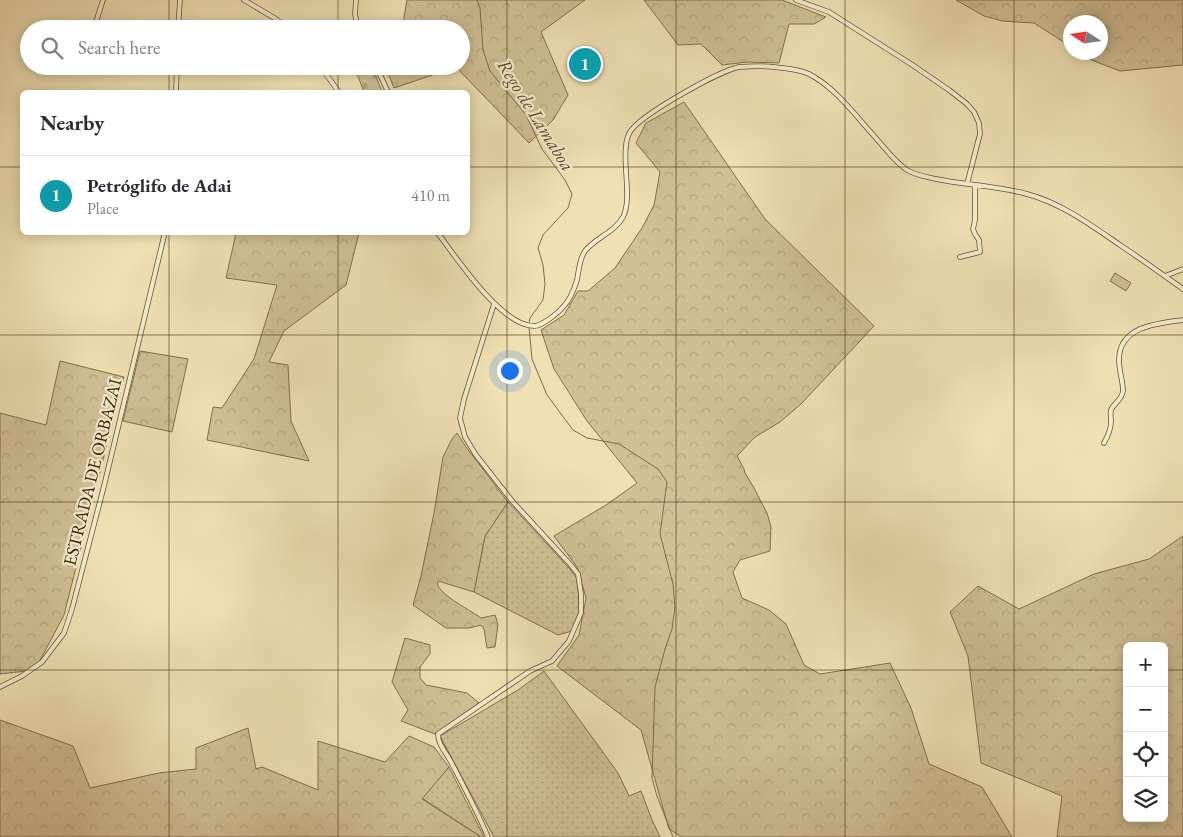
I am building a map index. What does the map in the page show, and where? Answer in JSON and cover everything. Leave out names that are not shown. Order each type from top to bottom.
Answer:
[{"type":"street","points":[[97,20],[103,0]]},
{"type":"street","points":[[179,20],[180,0]]},
{"type":"street","points":[[244,0],[277,20]]},
{"type":"street","points":[[356,0],[356,20]]},
{"type":"street","points":[[796,0],[829,12],[911,64],[967,104],[974,112],[979,123],[980,134],[967,184]]},
{"type":"street","points":[[438,235],[494,304],[518,322],[535,326],[544,322],[562,309],[571,297],[577,281],[580,261],[586,250],[622,217],[626,204],[626,146],[629,132],[639,122],[672,100],[714,76],[737,68],[760,66],[788,69],[808,74],[840,97],[892,157],[908,171],[926,177],[1025,194],[1048,201],[1099,231],[1183,289]]},
{"type":"street","points":[[176,90],[177,75]]},
{"type":"street","points":[[327,75],[338,90]]},
{"type":"street","points":[[380,75],[387,90]]},
{"type":"street","points":[[960,257],[980,252],[979,240],[974,234],[973,229],[975,220],[975,186]]},
{"type":"street","name":"ESTRADA DE ORBAZAI","points":[[0,687],[22,676],[42,662],[64,633],[104,486],[164,235]]},
{"type":"street","points":[[1165,276],[1183,269]]},
{"type":"street","points":[[488,837],[479,816],[438,740],[438,734],[530,671],[552,661],[569,641],[581,613],[578,574],[513,502],[476,455],[465,437],[460,418],[494,304]]},
{"type":"street","points":[[1104,443],[1109,435],[1112,409],[1122,396],[1119,358],[1120,351],[1130,334],[1148,325],[1183,320]]},
{"type":"green space","points":[[407,0],[585,0],[541,32],[568,95],[553,120],[529,143],[464,75],[470,75],[470,20],[404,20]]},
{"type":"green space","points":[[644,0],[782,0],[826,17],[814,24],[789,24],[779,63],[748,62],[722,65],[701,44],[678,45]]},
{"type":"green space","points":[[956,0],[1183,0],[1183,65],[1120,71],[1092,60],[1108,60],[1108,15],[1063,15],[1063,42],[1034,23],[1002,21],[984,16]]},
{"type":"green space","points":[[358,75],[375,75],[381,90],[363,90]]},
{"type":"green space","points":[[389,75],[432,75],[394,88]]},
{"type":"green space","points":[[684,102],[765,219],[874,326],[801,404],[780,422],[755,437],[737,456],[767,513],[771,527],[770,551],[740,560],[733,572],[742,598],[769,610],[786,624],[804,665],[820,674],[890,663],[911,708],[929,764],[982,787],[1012,837],[682,837],[669,829],[641,730],[557,666],[579,635],[586,598],[577,567],[554,536],[606,505],[637,483],[587,421],[554,369],[541,330],[564,315],[578,291],[588,291],[615,268],[642,228],[654,205],[660,172],[636,143],[646,123]]},
{"type":"green space","points":[[236,235],[358,235],[346,285],[284,331],[269,362],[288,365],[291,421],[309,461],[207,440],[213,407],[222,408],[254,359],[277,285],[226,278]]},
{"type":"green space","points":[[1115,273],[1131,283],[1126,291],[1110,281]]},
{"type":"green space","points":[[140,351],[188,359],[172,432],[123,421]]},
{"type":"green space","points":[[60,361],[124,377],[64,615],[35,670],[0,674],[0,413],[46,425]]},
{"type":"green space","points":[[457,433],[508,502],[485,536],[474,592],[438,581],[438,584],[440,589],[450,598],[481,618],[495,615],[498,624],[495,647],[487,648],[484,629],[481,625],[469,628],[446,628],[413,605],[434,513],[443,457]]},
{"type":"green space","points":[[508,502],[571,570],[577,579],[580,610],[572,631],[558,635],[474,592],[485,536]]},
{"type":"green space","points":[[1183,536],[1183,837],[1057,837],[1062,796],[981,763],[968,656],[950,612],[978,586],[1019,609],[1094,574],[1149,559]]},
{"type":"green space","points":[[405,638],[430,645],[430,654],[420,667],[420,678],[426,685],[467,693],[479,703],[435,734],[401,721],[408,710],[392,682]]},
{"type":"green space","points":[[544,671],[618,773],[629,796],[641,791],[660,837],[494,837],[440,736],[518,690]]},
{"type":"green space","points":[[0,720],[73,746],[90,788],[159,773],[196,769],[196,748],[248,728],[256,769],[262,767],[318,790],[318,741],[385,762],[409,736],[434,747],[449,767],[422,799],[481,837],[0,837]]},
{"type":"green space","points":[[449,767],[484,837],[481,837],[422,798]]},
{"type":"waterway","name":"Rego de Lamaboa","points":[[477,0],[480,8],[483,50],[490,71],[526,115],[542,149],[565,180],[572,194],[568,208],[543,235],[538,248],[543,265],[545,284],[543,300],[530,318],[529,323]]},
{"type":"waterway","name":"Rego de Lamaboa","points":[[529,327],[532,359],[547,395],[573,430],[587,438],[619,444],[658,469],[667,482],[660,534],[673,584],[675,607],[672,629],[655,687],[652,778],[673,837]]},
{"type":"place","name":"Petróglifo de Adai","points":[[585,64]]}]
